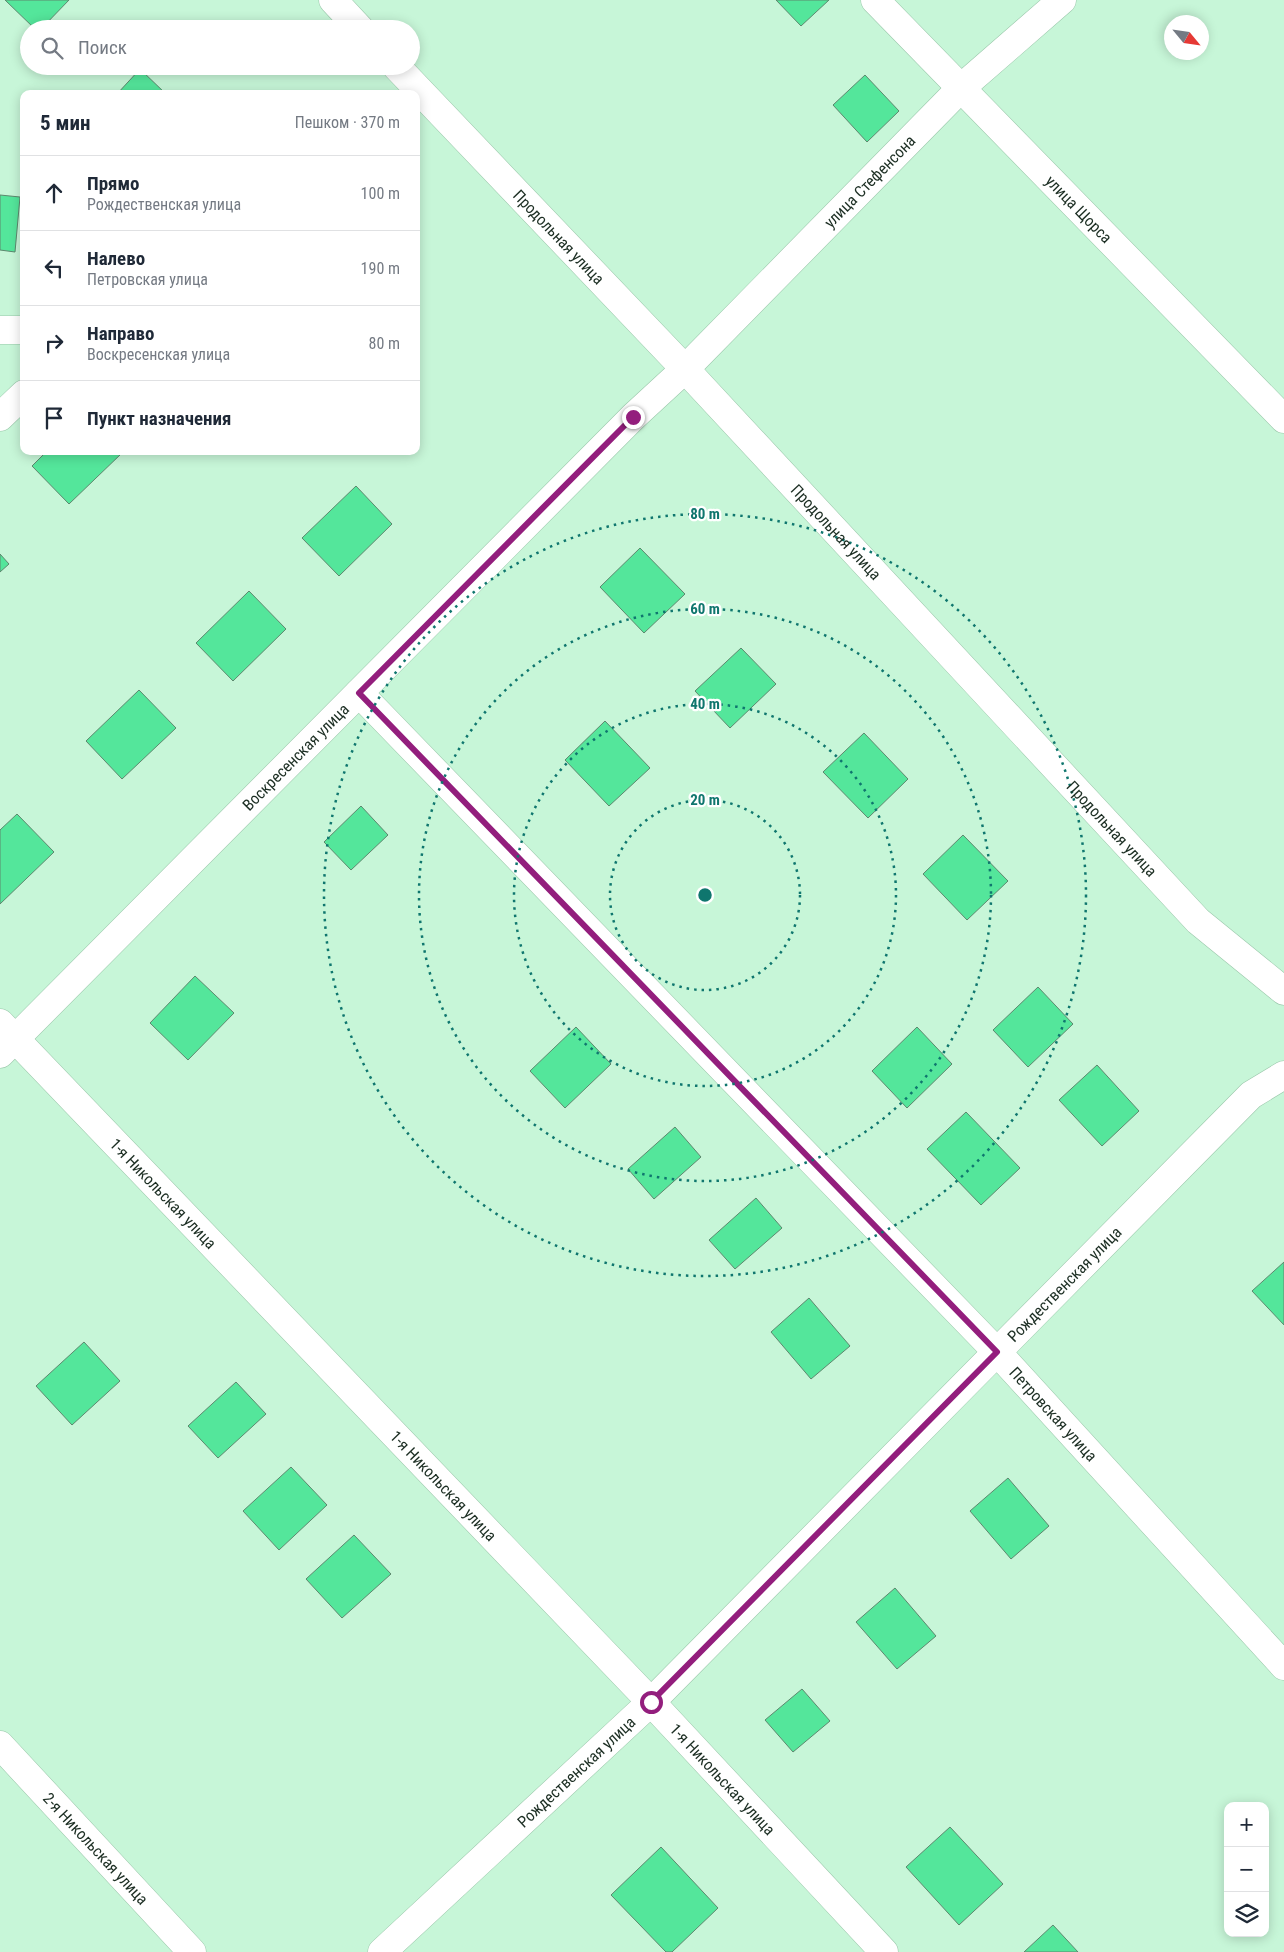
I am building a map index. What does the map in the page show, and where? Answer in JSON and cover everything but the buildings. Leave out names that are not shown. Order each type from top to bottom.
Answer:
[{"type":"street","points":[[333,0],[352,20]]},
{"type":"street","name":"улица Щорса","points":[[875,0],[1284,420]]},
{"type":"street","name":"улица Стефенсона","points":[[633,417],[685,369],[961,88],[1062,0]]},
{"type":"street","name":"Продольная улица","points":[[405,75],[419,90]]},
{"type":"street","name":"Продольная улица","points":[[420,91],[685,369],[1198,921],[1284,991]]},
{"type":"street","points":[[0,330],[20,330]]},
{"type":"street","points":[[0,418],[20,398]]},
{"type":"street","name":"Воскресенская улица","points":[[5,1039],[359,693],[633,417]]},
{"type":"street","name":"Петровская улица","points":[[359,693],[997,1352],[1284,1666]]},
{"type":"street","name":"1-я Никольская улица","points":[[5,1039],[651,1702],[884,1952]]},
{"type":"street","name":"Рождественская улица","points":[[382,1952],[651,1702],[1251,1094],[1284,1074]]},
{"type":"street","name":"2-я Никольская улица","points":[[0,1745],[192,1952]]},
{"type":"route","points":[[633,417],[359,693],[997,1352],[651,1702]]}]
